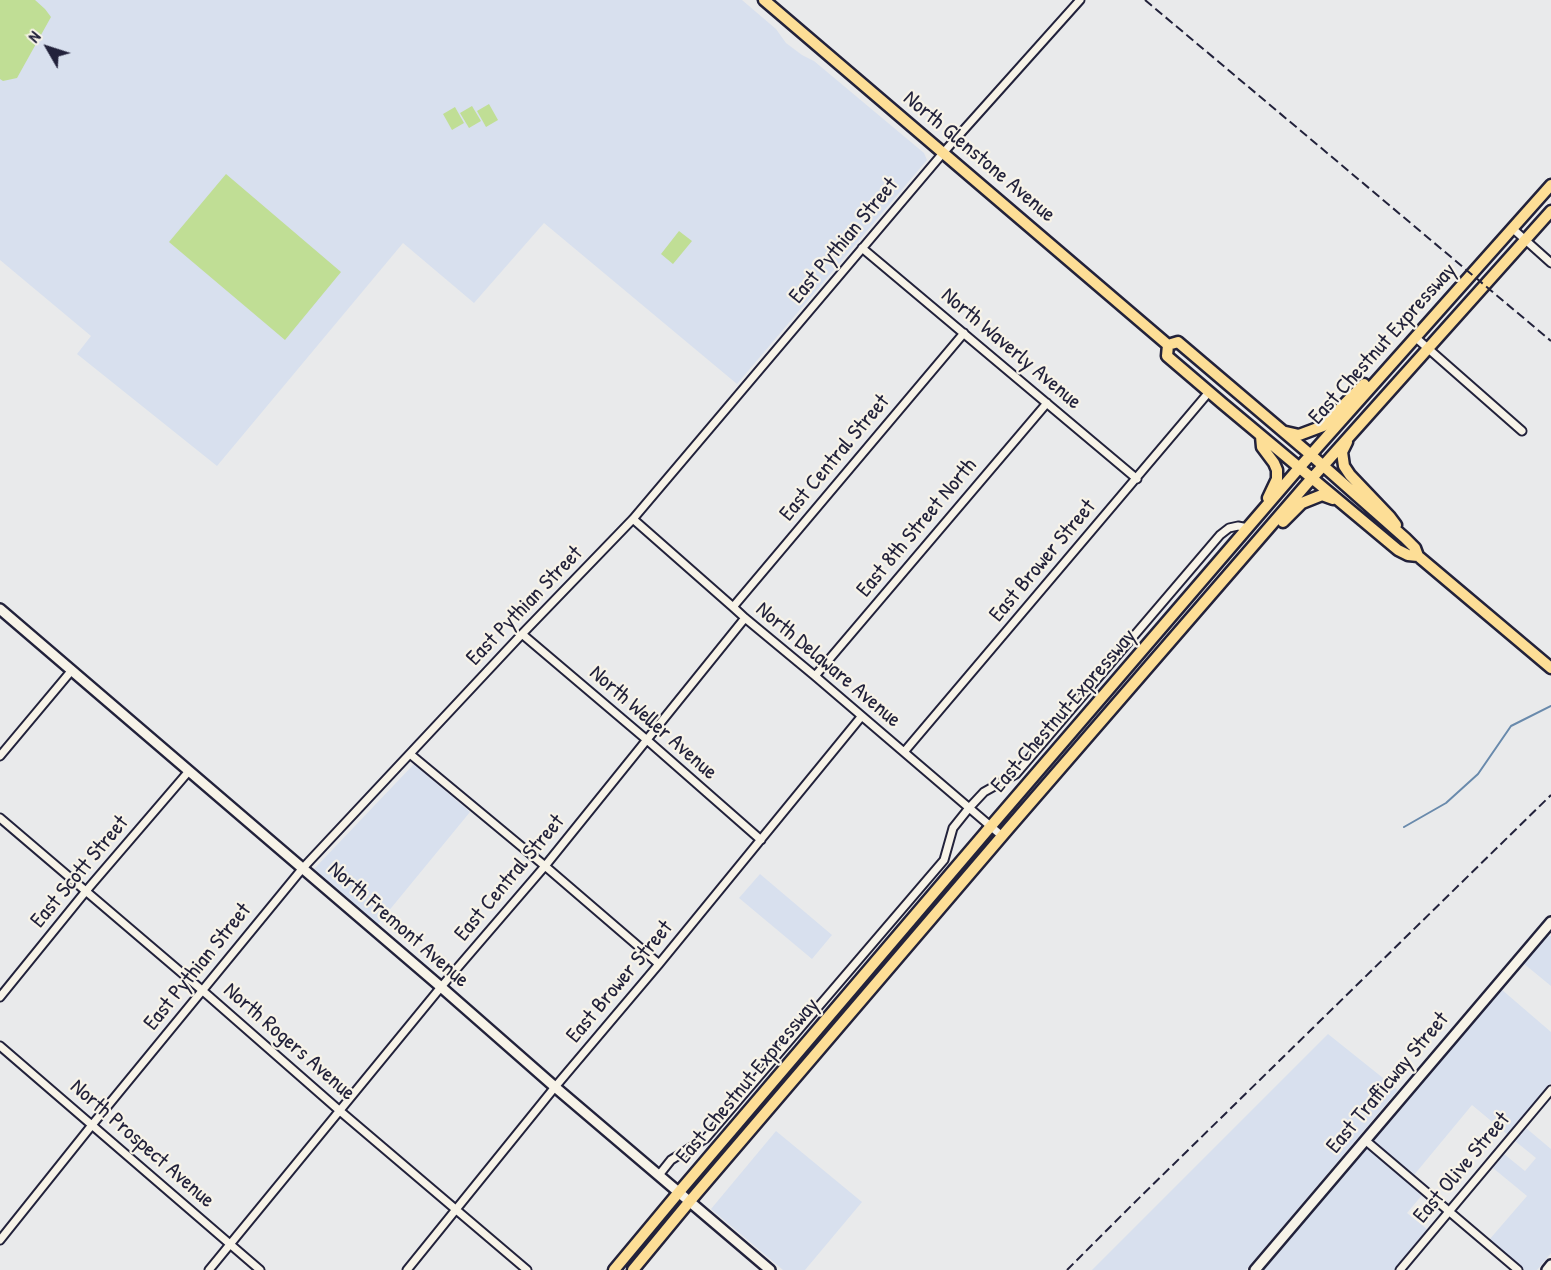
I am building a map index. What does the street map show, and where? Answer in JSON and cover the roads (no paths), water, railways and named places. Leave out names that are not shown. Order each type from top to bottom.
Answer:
[{"type":"main road","name":"North Glenstone Avenue","points":[[764,0],[1168,345]]},
{"type":"main road","name":"East Chestnut Expressway","points":[[615,1270],[991,826],[1299,468],[1551,185]]},
{"type":"main road","name":"East Chestnut Expressway","points":[[633,1270],[1002,836],[1322,466],[1551,211]]},
{"type":"main road","points":[[1280,429],[1299,435],[1323,426],[1399,347],[1415,337]]},
{"type":"main road","name":"North Glenstone Avenue","points":[[1168,345],[1178,342],[1405,538],[1415,548],[1418,556],[1551,668]]},
{"type":"main road","name":"North Glenstone Avenue","points":[[1168,345],[1167,356],[1261,436],[1398,550],[1408,555],[1418,556]]},
{"type":"main road","points":[[1260,514],[1277,479],[1277,470],[1262,447],[1261,436]]},
{"type":"main road","points":[[1349,436],[1342,453],[1344,466],[1392,519],[1405,538]]},
{"type":"main road","points":[[1198,610],[1218,596],[1302,503],[1322,495],[1342,504]]},
{"type":"street","name":"East Pythian Street","points":[[0,1240],[302,869],[633,519],[943,153],[1080,0]]},
{"type":"street","points":[[1512,228],[1551,263]]},
{"type":"street","name":"North Waverly Avenue","points":[[862,248],[1137,479]]},
{"type":"street","name":"East Central Street","points":[[734,607],[964,333]]},
{"type":"street","points":[[1415,337],[1522,431]]},
{"type":"street","name":"East Brower Street","points":[[904,753],[1209,392]]},
{"type":"street","name":"East 8th Street North","points":[[815,676],[1047,403]]},
{"type":"street","name":"North Delaware Avenue","points":[[633,519],[745,618],[1002,836]]},
{"type":"street","points":[[659,1175],[671,1160],[706,1138],[944,860],[953,828],[969,808],[984,792],[1016,774],[1220,535],[1229,528],[1238,526],[1248,528]]},
{"type":"street","name":"North Fremont Avenue","points":[[0,609],[770,1270]]},
{"type":"street","name":"East Central Street","points":[[209,1270],[441,987],[545,866],[745,618]]},
{"type":"street","name":"North Weller Avenue","points":[[522,634],[761,840]]},
{"type":"street","points":[[0,756],[72,670]]},
{"type":"street","name":"East Brower Street","points":[[407,1270],[861,717]]},
{"type":"street","points":[[410,754],[659,964]]},
{"type":"street","name":"East Scott Street","points":[[0,997],[86,891],[189,771]]},
{"type":"street","name":"North Rogers Avenue","points":[[0,818],[527,1270]]},
{"type":"street","name":"East Trafficway Street","points":[[1255,1270],[1550,925]]},
{"type":"street","name":"North Prospect Avenue","points":[[0,1046],[260,1270]]},
{"type":"street","name":"East Olive Street","points":[[1400,1270],[1551,1090]]},
{"type":"street","points":[[1365,1140],[1518,1270]]},
{"type":"street","points":[[1547,1270],[1551,1265]]},
{"type":"waterway","points":[[1404,827],[1446,803],[1478,774],[1511,726],[1551,706]]},
{"type":"railway","points":[[1145,0],[1551,341]]},
{"type":"railway","points":[[1067,1270],[1551,795]]}]
